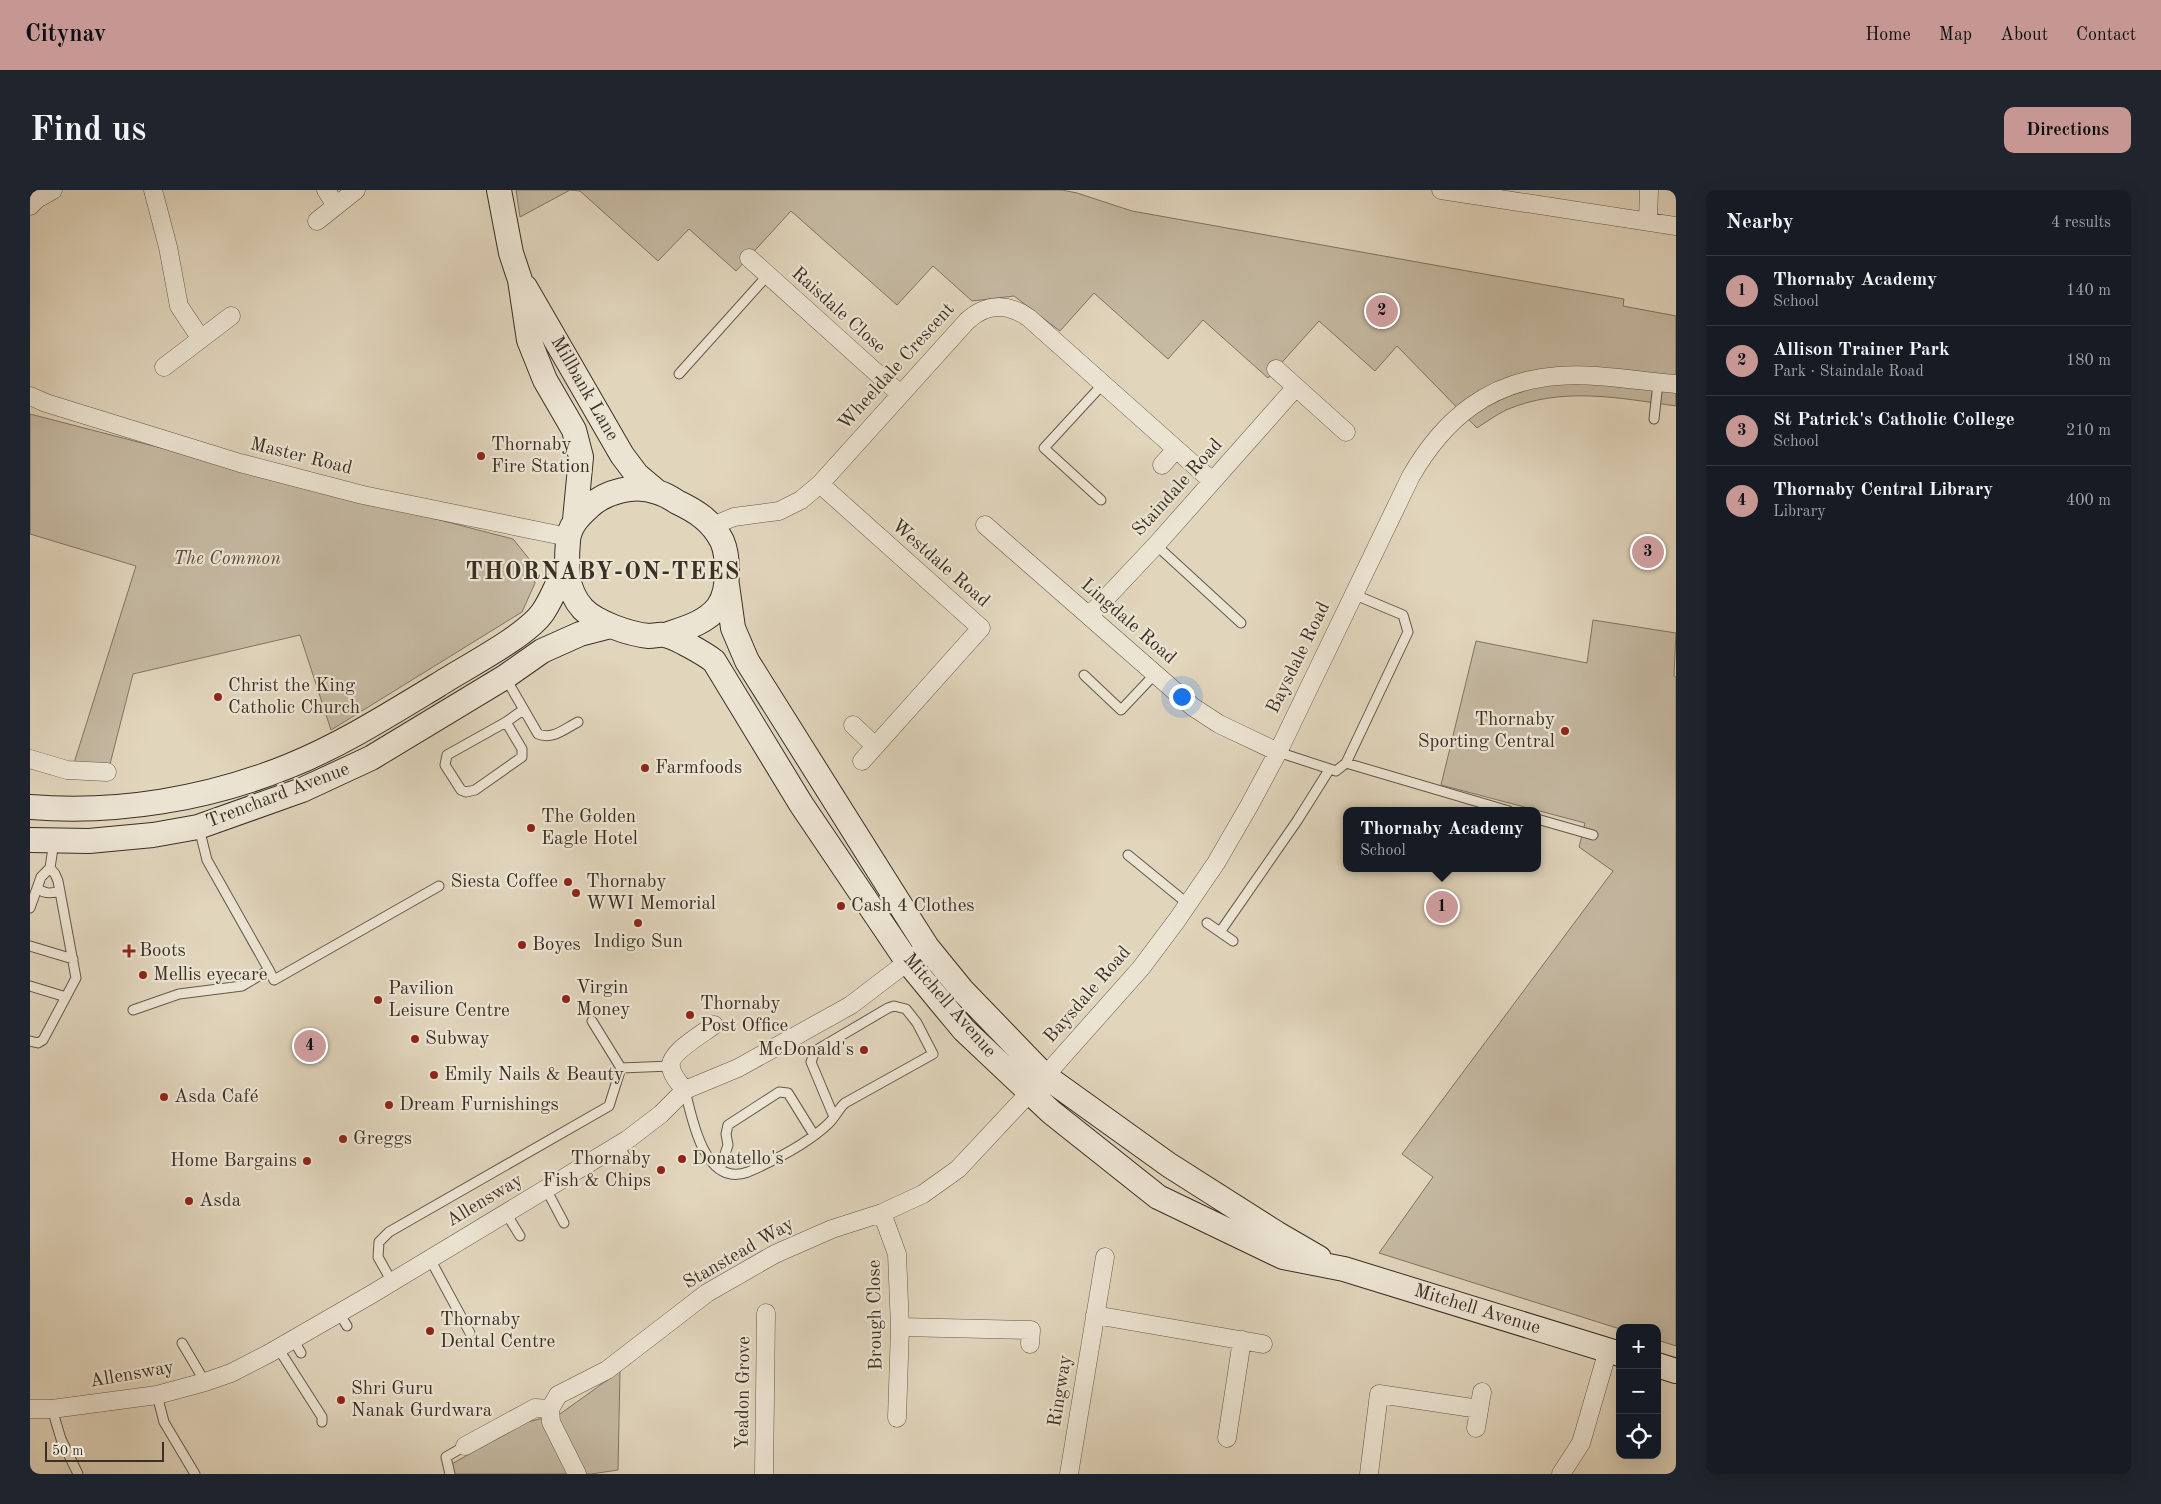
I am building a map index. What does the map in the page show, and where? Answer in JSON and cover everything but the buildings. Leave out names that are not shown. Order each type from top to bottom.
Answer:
[{"type":"street","points":[[32,199],[53,190]]},
{"type":"street","points":[[153,190],[168,247],[179,306],[201,339]]},
{"type":"street","points":[[326,190],[336,206]]},
{"type":"street","points":[[317,221],[356,190]]},
{"type":"street","name":"Millbank Lane","points":[[499,190],[512,253],[520,280],[529,340],[545,380],[574,430],[581,457],[572,528]]},
{"type":"street","points":[[1441,190],[1512,196],[1676,226]]},
{"type":"street","points":[[1648,221],[1650,190]]},
{"type":"street","name":"Raisdale Close","points":[[749,258],[900,394]]},
{"type":"street","name":"Millbank Lane","points":[[520,280],[545,320],[580,387],[622,455],[637,475],[656,491]]},
{"type":"street","name":"Wheeldale Crescent","points":[[712,526],[734,517],[779,511],[801,500],[820,484],[972,315],[984,309],[999,306],[1016,310],[1029,318],[1212,481]]},
{"type":"street","points":[[164,366],[232,316]]},
{"type":"street","points":[[1276,369],[1346,432]]},
{"type":"street","name":"Baysdale Road","points":[[1037,1084],[1141,968],[1188,904],[1240,822],[1278,752],[1411,476],[1425,452],[1444,428],[1490,394],[1535,379],[1559,376],[1676,384]]},
{"type":"street","name":"Staindale Road","points":[[1090,615],[1156,545],[1296,387]]},
{"type":"street","name":"Master Road","points":[[30,396],[46,403],[240,464],[363,495],[572,528]]},
{"type":"street","points":[[1162,465],[1182,454]]},
{"type":"street","name":"Westdale Road","points":[[820,484],[981,628],[862,761]]},
{"type":"street","name":"Mitchell Avenue","points":[[727,585],[718,607],[692,626],[665,635],[648,636],[611,626],[595,619],[582,608],[568,584],[566,563],[572,528],[593,503],[612,493],[634,488],[656,491],[694,510],[712,526],[722,541],[727,556],[727,585],[734,628],[747,661],[927,947],[1037,1084],[1050,1112],[1158,1197],[1283,1258],[1334,1266],[1614,1352]]},
{"type":"street","name":"Lingdale Road","points":[[985,525],[1090,615],[1193,708],[1219,724],[1278,752]]},
{"type":"street","name":"Trenchard Avenue","points":[[30,807],[64,810],[132,806],[185,797],[257,778],[290,766],[355,734],[514,638],[542,614],[566,563]]},
{"type":"street","name":"Trenchard Avenue","points":[[30,840],[89,841],[152,835],[198,827],[302,790],[371,758],[505,677],[542,651],[580,634],[611,626]]},
{"type":"street","name":"Mitchell Avenue","points":[[665,635],[693,648],[714,661],[801,804],[907,961],[964,1030],[1037,1084],[1276,1233],[1334,1266]]},
{"type":"street","points":[[853,725],[876,746]]},
{"type":"street","points":[[355,734],[371,758]]},
{"type":"street","points":[[30,759],[67,770],[107,772]]},
{"type":"street","name":"Allensway","points":[[30,1409],[52,1409],[157,1395],[231,1373],[291,1347],[343,1319],[392,1282],[546,1189],[622,1152],[686,1090],[738,1068],[851,1005],[927,947]]},
{"type":"street","points":[[686,1090],[670,1066],[672,1058],[714,1025]]},
{"type":"street","name":"Stanstead Way","points":[[550,1409],[558,1395],[607,1370],[707,1293],[775,1254],[832,1228],[882,1214],[923,1194],[958,1169],[1037,1084]]},
{"type":"street","name":"Brough Close","points":[[882,1214],[897,1254],[900,1327],[897,1418]]},
{"type":"street","name":"Ringway","points":[[1069,1474],[1105,1257]]},
{"type":"street","name":"Yeadon Grove","points":[[764,1474],[766,1313]]},
{"type":"street","points":[[1095,1314],[1263,1344]]},
{"type":"street","points":[[900,1327],[1031,1330],[1030,1344]]},
{"type":"street","points":[[1227,1438],[1242,1340]]},
{"type":"street","points":[[1561,1474],[1581,1442],[1614,1352]]},
{"type":"street","points":[[1661,1366],[1676,1370]]},
{"type":"street","points":[[1476,1428],[1482,1392]]},
{"type":"street","points":[[1369,1474],[1380,1394],[1479,1409]]},
{"type":"street","points":[[465,1446],[535,1408],[550,1409],[552,1422],[577,1474]]},
{"type":"lane","points":[[680,374],[767,276]]},
{"type":"lane","points":[[1654,419],[1658,382]]},
{"type":"lane","points":[[1101,500],[1044,448],[1102,384]]},
{"type":"lane","points":[[1156,545],[1241,623]]},
{"type":"lane","points":[[1278,752],[1328,770],[1336,771],[1346,763],[1408,632],[1403,615],[1353,594]]},
{"type":"lane","points":[[1084,676],[1121,710],[1156,674]]},
{"type":"lane","points":[[505,677],[538,734],[546,737],[556,734],[578,722]]},
{"type":"lane","points":[[506,722],[522,750],[522,757],[475,790],[466,792],[461,790],[445,765],[447,755],[506,722],[523,710]]},
{"type":"lane","points":[[1346,763],[1495,807]]},
{"type":"lane","points":[[1220,932],[1297,822],[1328,770]]},
{"type":"lane","points":[[1541,820],[1594,834]]},
{"type":"lane","points":[[198,827],[207,860],[274,980],[439,886]]},
{"type":"lane","points":[[30,906],[41,878],[50,868],[54,840]]},
{"type":"lane","points":[[1128,856],[1188,904]]},
{"type":"lane","points":[[30,1041],[38,1043],[43,1040],[76,978],[56,874],[50,868]]},
{"type":"lane","points":[[37,888],[42,892],[48,893],[60,891]]},
{"type":"lane","points":[[1207,923],[1233,941]]},
{"type":"lane","points":[[30,946],[73,959]]},
{"type":"lane","points":[[133,1010],[179,994],[242,986],[269,970]]},
{"type":"lane","points":[[30,986],[66,997]]},
{"type":"lane","points":[[686,1090],[692,1120],[710,1161],[732,1175],[748,1172],[830,1124],[845,1103],[933,1054],[906,1009],[894,1006],[815,1051],[812,1062],[834,1117]]},
{"type":"lane","points":[[392,1282],[378,1258],[379,1242],[389,1232],[609,1106],[621,1068],[592,1021]]},
{"type":"lane","points":[[621,1068],[670,1066]]},
{"type":"lane","points":[[720,1169],[728,1145],[726,1134],[728,1125],[780,1092],[788,1093],[814,1135]]},
{"type":"lane","points":[[546,1189],[564,1223]]},
{"type":"lane","points":[[506,1213],[520,1236]]},
{"type":"lane","points":[[430,1259],[470,1333]]},
{"type":"lane","points":[[182,1343],[205,1382]]},
{"type":"lane","points":[[291,1347],[322,1417],[322,1422]]},
{"type":"lane","points":[[157,1395],[164,1422],[195,1474]]},
{"type":"lane","points":[[52,1409],[61,1439],[78,1474]]},
{"type":"lane","points":[[450,1474],[446,1457],[465,1446]]},
{"type":"green space","points":[[516,190],[570,190],[520,217]]},
{"type":"green space","points":[[570,190],[1062,190],[1132,211],[1624,299],[1623,306],[1676,316],[1676,406],[1612,397],[1569,396],[1548,398],[1506,410],[1477,428],[1397,346],[1375,371],[1319,321],[1268,378],[1203,320],[1168,359],[1094,293],[1060,331],[1014,296],[972,301],[933,266],[897,305],[791,211],[736,271],[689,229],[658,261],[580,191]]},
{"type":"green space","name":"The Common","points":[[30,414],[513,539],[530,560],[535,583],[522,612],[331,730],[300,635],[133,674],[110,764],[74,763],[136,566],[30,534]]},
{"type":"green space","points":[[1593,620],[1676,633],[1674,676],[1676,677],[1676,1346],[1661,1341],[1661,1324],[1616,1324],[1616,1328],[1379,1253],[1433,1177],[1402,1154],[1613,871],[1579,847],[1585,823],[1541,811],[1541,807],[1524,807],[1441,785],[1476,641],[1587,663]]},
{"type":"green space","points":[[620,1371],[618,1470],[591,1474],[450,1474],[448,1466],[527,1422],[560,1414]]},
{"type":"place","name":"Allison Trainer Park","points":[[1382,311]]},
{"type":"place","name":"Thornaby Fire Station","points":[[481,456]]},
{"type":"place","name":"St Patrick's Catholic College","points":[[1648,552]]},
{"type":"place","name":"Christ the King Catholic Church","points":[[218,697]]},
{"type":"place","name":"Thornaby Sporting Central","points":[[1565,731]]},
{"type":"place","name":"Farmfoods","points":[[645,768]]},
{"type":"place","name":"The Golden Eagle Hotel","points":[[531,828]]},
{"type":"place","name":"Siesta Coffee","points":[[568,882]]},
{"type":"place","name":"Thornaby WWI Memorial","points":[[576,893]]},
{"type":"place","name":"Cash 4 Clothes","points":[[841,906]]},
{"type":"place","name":"Thornaby Academy","points":[[1442,907]]},
{"type":"place","name":"Indigo Sun","points":[[638,923]]},
{"type":"place","name":"Boyes","points":[[522,945]]},
{"type":"place","name":"Boots","points":[[129,951]]},
{"type":"place","name":"Mellis eyecare","points":[[143,975]]},
{"type":"place","name":"Virgin Money","points":[[566,999]]},
{"type":"place","name":"Pavilion Leisure Centre","points":[[378,1000]]},
{"type":"place","name":"Thornaby Post Office","points":[[690,1015]]},
{"type":"place","name":"Subway","points":[[415,1039]]},
{"type":"place","name":"Thornaby Central Library","points":[[310,1046]]},
{"type":"place","name":"McDonald's","points":[[864,1050]]},
{"type":"place","name":"Emily Nails & Beauty","points":[[434,1075]]},
{"type":"place","name":"Asda Café","points":[[164,1097]]},
{"type":"place","name":"Dream Furnishings","points":[[389,1105]]},
{"type":"place","name":"Greggs","points":[[343,1139]]},
{"type":"place","name":"Donatello's","points":[[682,1159]]},
{"type":"place","name":"Home Bargains","points":[[307,1161]]},
{"type":"place","name":"Thornaby Fish & Chips","points":[[661,1170]]},
{"type":"place","name":"Asda","points":[[189,1201]]},
{"type":"place","name":"Thornaby Dental Centre","points":[[430,1331]]},
{"type":"place","name":"Shri Guru Nanak Gurdwara","points":[[341,1400]]},
{"type":"district","name":"THORNABY-ON-TEES","points":[[603,573]]}]
